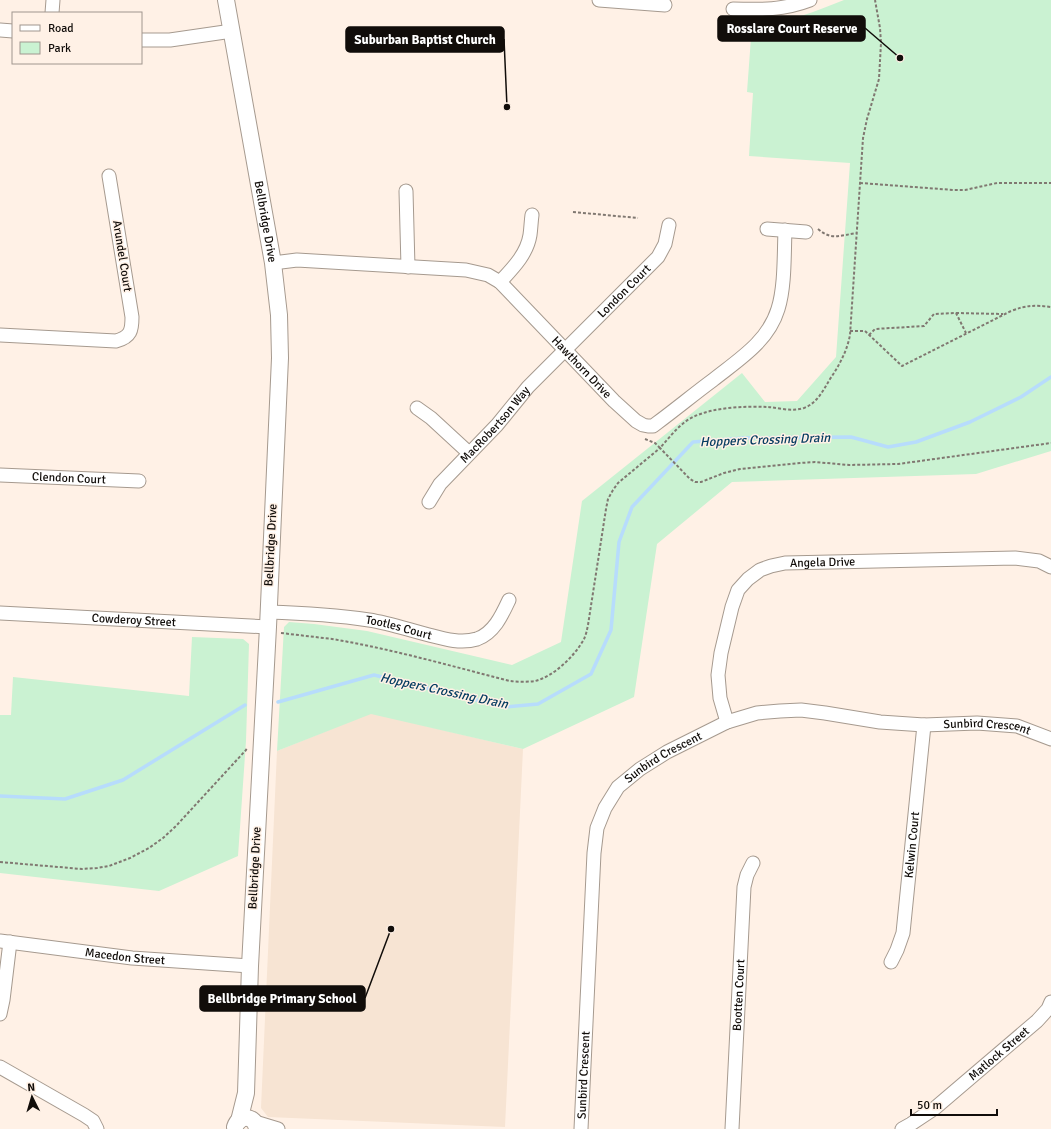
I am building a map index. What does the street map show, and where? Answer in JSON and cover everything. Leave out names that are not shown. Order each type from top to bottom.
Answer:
[{"type":"street","points":[[52,12],[53,0]]},
{"type":"street","name":"Bellbridge Drive","points":[[226,0],[273,263],[279,315],[280,358],[250,966],[246,1093],[248,1124]]},
{"type":"street","points":[[599,0],[664,5]]},
{"type":"street","points":[[733,9],[775,9],[791,7],[810,0]]},
{"type":"street","points":[[0,30],[12,31]]},
{"type":"street","points":[[142,40],[170,40],[232,31]]},
{"type":"street","name":"Arundel Court","points":[[0,335],[116,341],[123,339],[134,339],[132,317],[109,176]]},
{"type":"street","points":[[406,191],[408,267]]},
{"type":"street","points":[[500,282],[519,261],[527,248],[532,216]]},
{"type":"street","name":"London Court","points":[[565,349],[658,257],[665,244],[669,224]]},
{"type":"street","points":[[767,229],[812,230]]},
{"type":"street","name":"Hawthorn Drive","points":[[273,263],[297,260],[472,272],[488,275],[500,282],[614,401],[636,421],[643,425],[653,426],[750,350],[765,335],[773,323],[782,294],[785,230]]},
{"type":"street","name":"MacRobertson Way","points":[[429,502],[440,484],[497,425],[528,387],[565,349]]},
{"type":"street","points":[[416,408],[431,418],[469,453]]},
{"type":"street","name":"Clendon Court","points":[[0,475],[139,481]]},
{"type":"street","name":"Angela Drive","points":[[727,722],[720,698],[718,675],[721,653],[732,607],[738,590],[748,579],[760,570],[785,563],[1015,558],[1028,558],[1039,561],[1051,567]]},
{"type":"street","name":"Tootles Court","points":[[268,619],[325,614],[370,620],[448,640],[463,642],[477,639],[487,634],[495,625],[508,600]]},
{"type":"street","name":"Cowderoy Street","points":[[0,613],[268,619]]},
{"type":"street","name":"Sunbird Crescent","points":[[581,1129],[594,853],[597,828],[605,808],[618,788],[640,769],[667,752],[727,722],[758,713],[780,711],[801,710],[880,722],[924,724],[977,723],[1018,726],[1051,739]]},
{"type":"street","name":"Kelwin Court","points":[[891,962],[903,933],[924,724]]},
{"type":"street","name":"Bootten Court","points":[[732,1129],[744,887],[747,875],[753,863]]},
{"type":"street","points":[[0,1014],[3,1000],[5,941]]},
{"type":"street","name":"Macedon Street","points":[[5,941],[132,958],[250,966]]},
{"type":"street","name":"Matlock Street","points":[[902,1129],[935,1108],[1038,1021],[1048,1009],[1051,1002]]},
{"type":"street","points":[[0,1067],[84,1115],[93,1121],[98,1129]]},
{"type":"street","points":[[248,1124],[278,1129]]},
{"type":"path","points":[[645,439],[655,443],[660,448],[684,422],[698,415],[717,410],[757,406],[795,410],[803,408],[817,400],[837,369],[849,343],[863,138],[879,79],[881,43],[876,0]]},
{"type":"path","points":[[860,182],[954,190],[965,190],[997,183],[1051,183]]},
{"type":"path","points":[[573,212],[638,218]]},
{"type":"path","points":[[812,230],[834,237],[857,233]]},
{"type":"path","points":[[850,331],[865,331],[902,366],[1004,314],[1024,307],[1051,307]]},
{"type":"path","points":[[956,313],[966,333]]},
{"type":"path","points":[[869,335],[875,329],[924,326],[934,314],[1004,314]]},
{"type":"shaded area","points":[[371,713],[523,749],[505,1127],[268,1117],[261,1108],[277,751]]},
{"type":"green space","points":[[844,0],[1051,0],[1051,451],[976,474],[732,482],[657,544],[634,697],[523,749],[371,714],[277,751],[284,627],[289,622],[367,631],[512,665],[561,642],[582,501],[742,373],[765,402],[797,401],[836,357],[850,163],[749,156],[753,93],[747,92],[752,24],[777,22],[810,13]]},
{"type":"green space","points":[[192,637],[243,639],[249,644],[246,741],[238,856],[159,891],[0,873],[0,715],[11,715],[13,677],[189,696]]},
{"type":"waterway","name":"Hoppers Crossing Drain","points":[[278,702],[374,675],[505,707],[538,704],[591,674],[611,630],[619,542],[632,507],[693,442],[743,438],[851,437],[888,447],[916,442],[970,422],[1021,397],[1051,377]]},
{"type":"waterway","name":"Hoppers Crossing Drain","points":[[0,796],[65,799],[123,780],[245,705]]},
{"type":"place","name":"Rosslare Court Reserve","points":[[900,58]]},
{"type":"place","name":"Suburban Baptist Church","points":[[507,107]]},
{"type":"place","name":"Bellbridge Primary School","points":[[391,929]]}]
